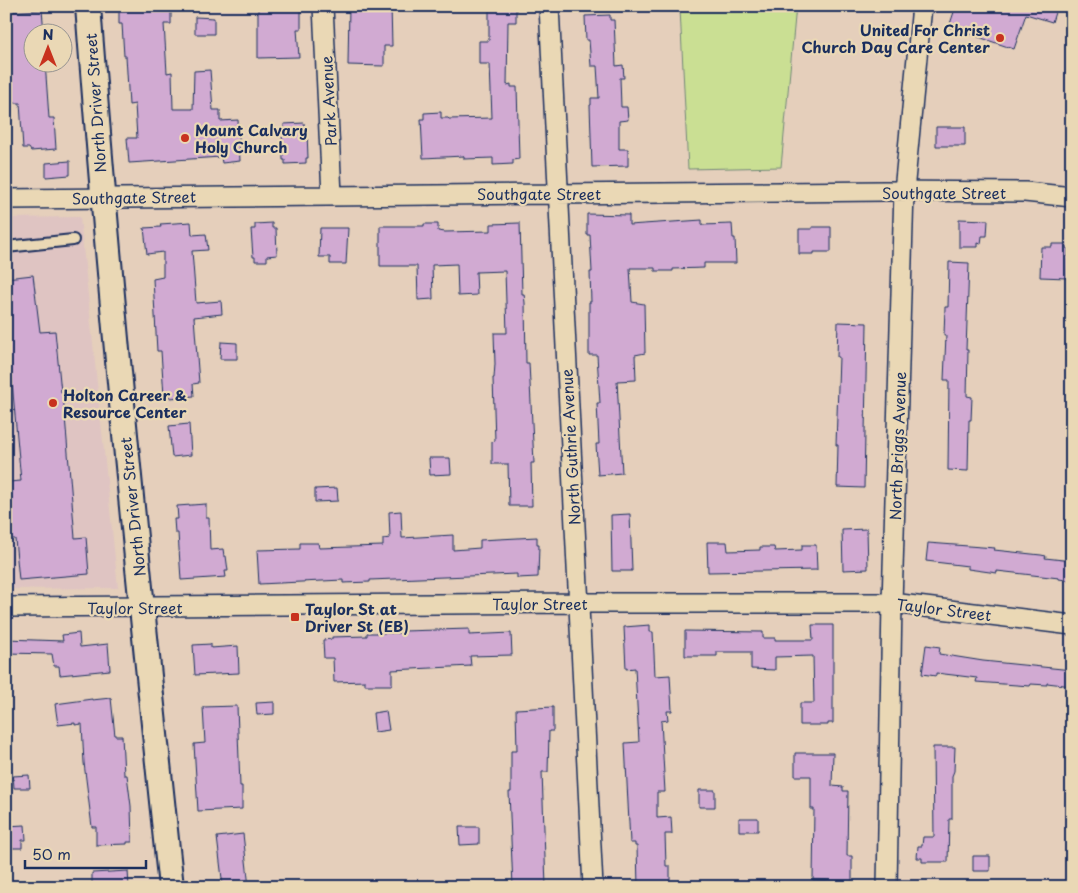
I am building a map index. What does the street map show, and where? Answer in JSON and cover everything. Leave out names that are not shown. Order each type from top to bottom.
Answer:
[{"type":"street","name":"North Driver Street","points":[[88,6],[102,198],[171,887]]},
{"type":"street","name":"Park Avenue","points":[[323,6],[332,195]]},
{"type":"street","name":"North Guthrie Avenue","points":[[549,6],[593,887]]},
{"type":"street","name":"North Briggs Avenue","points":[[887,887],[892,603],[904,191],[922,6]]},
{"type":"street","name":"Southgate Street","points":[[6,199],[904,191],[1025,192],[1072,197]]},
{"type":"street","name":"Taylor Street","points":[[6,607],[892,603],[1072,625]]},
{"type":"lane","points":[[6,247],[73,240]]},
{"type":"shaded area","name":"Holton Career & Resource Center","points":[[80,217],[118,588],[6,589],[6,218]]},
{"type":"green space","points":[[719,6],[796,6],[781,167],[688,169],[680,9]]},
{"type":"building","points":[[125,6],[171,7],[171,24],[164,24],[167,73],[172,72],[173,109],[193,109],[194,71],[210,70],[213,110],[220,110],[220,121],[238,120],[240,161],[222,163],[221,157],[129,163],[127,138],[137,138],[135,104],[129,105],[126,56],[124,56],[122,24],[119,24],[119,8],[125,8]]},
{"type":"building","points":[[258,6],[301,6],[301,29],[297,29],[299,57],[258,58]]},
{"type":"building","points":[[349,6],[391,6],[392,46],[384,46],[384,66],[348,65]]},
{"type":"building","points":[[489,6],[516,6],[516,22],[508,22],[507,85],[511,84],[511,87],[517,87],[519,159],[513,160],[513,164],[493,165],[493,158],[464,159],[464,156],[423,158],[421,119],[424,119],[424,113],[441,112],[441,118],[449,119],[492,118],[490,64],[479,64],[479,41],[489,41]]},
{"type":"building","name":"United For Christ Church Day Care Center","points":[[956,6],[1057,6],[1052,22],[1026,14],[1014,49],[949,27]]},
{"type":"building","points":[[42,10],[43,22],[22,22],[22,72],[46,72],[49,118],[54,118],[56,149],[31,151],[29,148],[23,148],[20,103],[12,103],[9,63],[6,63],[6,12]]},
{"type":"building","points":[[610,15],[610,20],[614,20],[616,66],[623,65],[624,78],[620,78],[621,107],[627,107],[628,120],[619,121],[619,149],[628,149],[628,166],[592,167],[590,105],[591,98],[599,98],[597,66],[591,66],[589,40],[586,40],[585,16]]},
{"type":"building","points":[[195,17],[214,18],[214,34],[195,34]]},
{"type":"building","points":[[304,123],[305,132],[307,132],[308,158],[306,158],[306,163],[285,164],[285,160],[283,160],[282,134],[284,134],[284,124]]},
{"type":"building","points":[[936,127],[965,127],[965,146],[936,146]]},
{"type":"building","points":[[70,161],[70,175],[46,177],[46,163]]},
{"type":"building","points":[[587,214],[629,215],[629,225],[702,220],[702,225],[732,224],[733,238],[735,238],[736,263],[704,263],[704,268],[673,269],[673,271],[655,271],[655,268],[630,268],[632,302],[644,304],[645,353],[635,355],[636,380],[617,381],[622,473],[598,475],[596,444],[599,444],[597,403],[600,403],[597,355],[589,355],[590,272],[592,272],[590,235],[587,235]]},
{"type":"building","points":[[959,219],[988,220],[987,236],[982,236],[981,244],[978,243],[978,247],[959,247]]},
{"type":"building","points":[[191,222],[192,235],[206,234],[208,250],[192,251],[196,303],[221,301],[222,314],[194,317],[199,383],[193,384],[194,396],[170,398],[170,396],[164,396],[161,351],[157,351],[153,279],[163,277],[163,252],[147,254],[144,228],[161,227],[160,224]]},
{"type":"building","points":[[272,223],[272,228],[276,228],[277,255],[267,256],[267,261],[255,261],[251,229],[255,229],[255,224]]},
{"type":"building","points":[[520,223],[522,294],[524,294],[525,303],[526,363],[529,363],[534,463],[531,463],[532,506],[509,506],[508,464],[492,464],[492,442],[495,441],[494,333],[507,333],[505,271],[476,272],[477,295],[458,296],[457,264],[432,265],[433,299],[418,300],[417,266],[380,266],[380,226],[424,226],[424,224],[438,224],[438,231],[445,232],[491,231],[491,224]]},
{"type":"building","points":[[812,227],[831,227],[831,252],[799,254],[799,229],[812,229]]},
{"type":"building","points":[[320,228],[348,228],[346,264],[330,264],[330,257],[319,257]]},
{"type":"building","points":[[1052,244],[1066,244],[1068,249],[1067,278],[1040,277],[1041,247],[1052,247]]},
{"type":"building","points":[[949,262],[969,263],[966,350],[968,350],[967,396],[972,397],[971,420],[969,420],[968,471],[948,470],[949,380],[944,380],[946,335],[944,335],[945,307],[948,307]]},
{"type":"building","points":[[33,275],[40,332],[55,331],[61,392],[63,392],[75,538],[86,537],[89,574],[19,580],[15,539],[6,539],[6,488],[10,488],[9,482],[21,481],[11,371],[6,371],[6,278]]},
{"type":"building","points":[[838,322],[867,323],[864,488],[837,487]]},
{"type":"building","points":[[221,342],[237,343],[237,359],[220,359]]},
{"type":"building","points":[[189,424],[191,455],[172,457],[169,426]]},
{"type":"building","points":[[429,458],[450,458],[451,474],[430,475]]},
{"type":"building","points":[[337,488],[338,501],[315,502],[315,489]]},
{"type":"building","points":[[206,504],[206,518],[209,518],[210,550],[223,549],[228,571],[225,571],[226,577],[181,580],[178,533],[175,533],[174,519],[178,519],[177,506]]},
{"type":"building","points":[[401,511],[402,538],[453,535],[453,550],[480,548],[480,540],[537,537],[537,545],[539,545],[538,577],[517,578],[517,574],[370,580],[370,582],[343,583],[343,580],[259,584],[257,550],[300,549],[300,543],[318,543],[319,548],[383,546],[383,539],[390,538],[389,512]]},
{"type":"building","points":[[630,514],[632,571],[612,571],[611,515]]},
{"type":"building","points":[[867,529],[868,569],[843,570],[842,530]]},
{"type":"building","points":[[707,542],[727,542],[728,551],[760,550],[760,547],[774,547],[775,551],[802,550],[802,545],[816,545],[817,570],[708,572]]},
{"type":"building","points":[[928,543],[995,548],[994,550],[1041,555],[1046,556],[1045,558],[1072,561],[1072,581],[997,571],[997,573],[968,569],[968,566],[926,561]]},
{"type":"building","points":[[650,625],[650,632],[653,632],[655,676],[670,675],[672,711],[667,711],[668,720],[661,721],[665,792],[657,792],[657,818],[671,817],[672,834],[665,834],[666,866],[670,866],[670,887],[638,887],[637,846],[635,846],[635,843],[630,843],[625,743],[639,742],[635,668],[626,669],[624,627]]},
{"type":"building","points":[[812,625],[833,625],[833,723],[828,723],[828,725],[800,725],[800,703],[814,703],[813,656],[775,657],[775,670],[751,669],[751,652],[717,652],[717,656],[685,656],[685,631],[763,632],[763,638],[775,638],[775,640],[813,640]]},
{"type":"building","points":[[469,629],[469,635],[511,633],[512,655],[470,656],[471,666],[392,670],[392,685],[365,685],[365,681],[334,682],[333,658],[324,658],[323,640],[332,639],[332,637],[367,636],[367,633]]},
{"type":"building","points":[[79,633],[80,647],[108,644],[110,670],[60,675],[59,666],[54,666],[52,654],[6,653],[6,639],[63,641],[62,635]]},
{"type":"building","points":[[211,644],[211,648],[238,646],[239,673],[195,675],[193,645]]},
{"type":"building","points":[[926,645],[940,647],[939,654],[983,661],[1072,670],[1072,686],[1047,683],[1047,685],[1031,684],[1030,686],[976,682],[977,678],[936,673],[936,676],[922,674]]},
{"type":"building","points":[[111,698],[115,736],[122,736],[124,775],[127,775],[131,806],[132,842],[127,842],[127,844],[96,845],[96,827],[92,827],[84,763],[82,724],[58,725],[55,704]]},
{"type":"building","points":[[274,702],[274,714],[257,715],[256,703]]},
{"type":"building","points":[[237,706],[242,809],[198,811],[194,744],[205,743],[203,707]]},
{"type":"building","points":[[553,707],[553,731],[549,731],[548,772],[542,772],[546,887],[513,887],[509,792],[511,792],[511,751],[517,751],[516,709]]},
{"type":"building","points":[[386,711],[389,730],[375,732],[373,713]]},
{"type":"building","points":[[933,747],[955,747],[952,776],[952,819],[949,819],[948,862],[922,862],[922,858],[917,858],[918,846],[922,846],[923,837],[934,837]]},
{"type":"building","points":[[795,753],[833,753],[832,786],[843,787],[843,791],[848,791],[847,856],[852,856],[852,881],[813,880],[814,809],[811,809],[811,776],[795,776]]},
{"type":"building","points":[[29,775],[30,788],[14,788],[13,776]]},
{"type":"building","points":[[699,790],[715,790],[715,807],[699,807]]},
{"type":"building","points":[[739,818],[758,818],[758,831],[739,831]]},
{"type":"building","points":[[25,825],[26,840],[22,840],[22,848],[7,848],[6,826]]},
{"type":"building","points":[[459,827],[479,827],[479,844],[460,845]]},
{"type":"building","points":[[243,834],[249,887],[223,887],[217,837]]},
{"type":"building","points":[[973,856],[990,856],[990,871],[973,871]]},
{"type":"building","points":[[128,871],[129,887],[92,887],[92,873]]},
{"type":"place","name":"United For Christ Church Day Care Center","points":[[1000,38]]},
{"type":"place","name":"Mount Calvary Holy Church","points":[[185,138]]},
{"type":"place","name":"Holton Career & Resource Center","points":[[53,403]]},
{"type":"place","name":"Taylor St at Driver St (EB)","points":[[295,617]]}]
